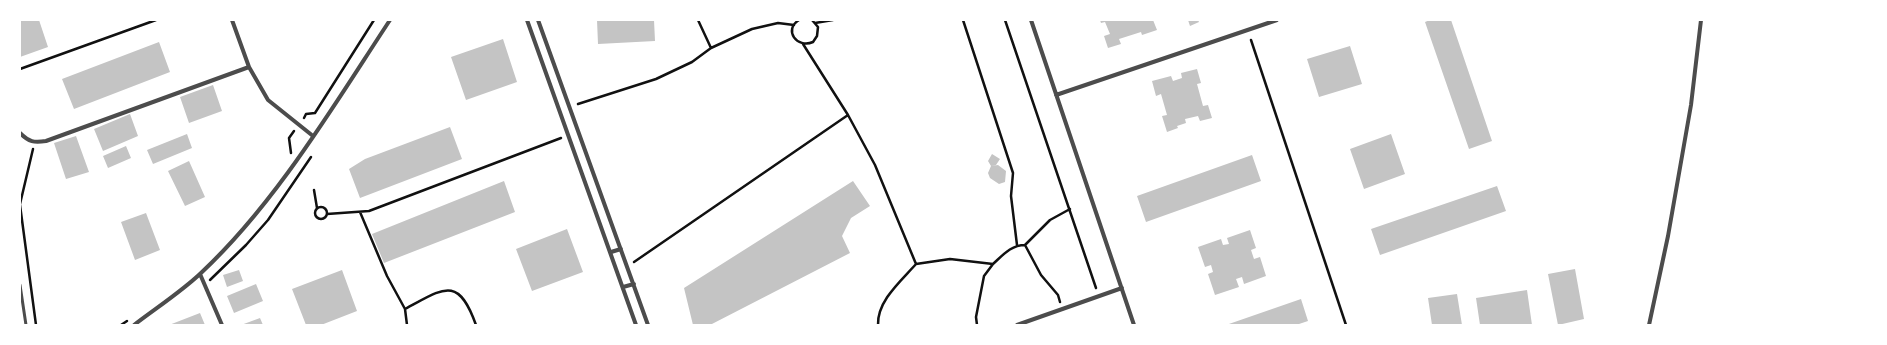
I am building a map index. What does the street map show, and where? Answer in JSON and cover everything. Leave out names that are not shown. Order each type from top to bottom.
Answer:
[{"type":"street","points":[[232,20],[249,67],[268,100],[313,136]]},
{"type":"street","points":[[134,325],[200,274],[235,238],[261,207],[313,136],[390,20]]},
{"type":"street","points":[[527,20],[636,325]]},
{"type":"street","points":[[538,20],[648,325]]},
{"type":"street","points":[[1031,20],[1134,325]]},
{"type":"street","points":[[1056,95],[1277,20]]},
{"type":"street","points":[[1649,325],[1668,236],[1688,120],[1701,20]]},
{"type":"street","points":[[20,133],[26,140],[34,143],[46,141],[249,67]]},
{"type":"street","points":[[611,252],[621,248]]},
{"type":"street","points":[[200,274],[222,325]]},
{"type":"street","points":[[623,288],[634,284]]},
{"type":"street","points":[[1017,325],[1122,288]]},
{"type":"lane","points":[[20,286],[26,325]]},
{"type":"path","points":[[20,69],[156,20]]},
{"type":"path","points":[[287,158],[292,152],[289,138],[306,114],[315,113],[374,20]]},
{"type":"path","points":[[698,20],[711,48]]},
{"type":"path","points":[[799,20],[794,25],[792,30],[793,37],[799,43],[803,44],[848,115],[875,165],[916,264]]},
{"type":"path","points":[[803,44],[813,42],[817,36],[818,27],[812,20]]},
{"type":"path","points":[[816,23],[833,20]]},
{"type":"path","points":[[963,20],[1014,173],[1011,196],[1017,245]]},
{"type":"path","points":[[1005,20],[1099,295]]},
{"type":"path","points":[[578,104],[656,79],[692,62],[711,48],[752,30],[778,23],[794,25]]},
{"type":"path","points":[[1251,40],[1346,325]]},
{"type":"path","points":[[634,262],[848,115]]},
{"type":"path","points":[[314,190],[317,208],[315,213],[318,218],[324,218],[327,214],[369,211],[569,135]]},
{"type":"path","points":[[34,143],[20,205],[36,325]]},
{"type":"path","points":[[317,208],[323,207],[327,214]]},
{"type":"path","points":[[978,325],[976,317],[984,276],[993,264],[1007,251],[1017,245],[1025,245],[1050,220],[1070,209]]},
{"type":"path","points":[[360,212],[387,276],[405,309],[407,325]]},
{"type":"path","points":[[1025,245],[1041,274],[1058,295],[1063,308]]},
{"type":"path","points":[[878,325],[877,315],[886,298],[916,264],[950,259],[993,264]]},
{"type":"path","points":[[405,309],[441,290],[452,291],[459,294],[470,307],[476,325]]},
{"type":"path","points":[[121,325],[132,317]]},
{"type":"building","points":[[20,20],[39,20],[48,47],[20,57]]},
{"type":"building","points":[[597,20],[654,20],[655,41],[598,44]]},
{"type":"building","points":[[1100,20],[1153,20],[1157,30],[1142,35],[1141,32],[1119,39],[1121,44],[1108,48],[1104,36],[1110,34],[1105,22],[1101,23]]},
{"type":"building","points":[[1188,20],[1198,20],[1199,22],[1190,26]]},
{"type":"building","points":[[1430,20],[1451,20],[1492,141],[1469,149],[1425,22]]},
{"type":"building","points":[[503,39],[517,82],[466,100],[451,57]]},
{"type":"building","points":[[159,42],[170,72],[74,109],[62,79]]},
{"type":"building","points":[[1350,46],[1362,84],[1319,97],[1307,59]]},
{"type":"building","points":[[1197,69],[1201,83],[1197,84],[1203,106],[1208,105],[1212,118],[1200,121],[1198,116],[1185,119],[1186,123],[1167,132],[1162,116],[1167,115],[1161,94],[1156,96],[1152,81],[1171,76],[1173,81],[1182,78],[1181,73]]},
{"type":"building","points":[[213,85],[222,111],[189,123],[180,97]]},
{"type":"building","points":[[130,114],[138,136],[103,151],[94,129]]},
{"type":"building","points":[[450,127],[462,159],[360,198],[349,169],[365,159]]},
{"type":"building","points":[[187,134],[192,148],[153,164],[147,150]]},
{"type":"building","points":[[1391,134],[1405,174],[1364,189],[1350,149]]},
{"type":"building","points":[[76,136],[89,172],[66,179],[54,143]]},
{"type":"building","points":[[126,146],[131,158],[108,168],[103,156]]},
{"type":"building","points":[[992,154],[1000,159],[996,165],[991,166],[988,161]]},
{"type":"building","points":[[1252,155],[1261,181],[1146,222],[1137,196]]},
{"type":"building","points":[[189,161],[205,197],[185,206],[168,171]]},
{"type":"building","points":[[998,165],[1006,171],[1005,182],[999,184],[990,178],[988,173],[991,166]]},
{"type":"building","points":[[504,181],[515,212],[384,263],[372,234]]},
{"type":"building","points":[[853,181],[870,206],[851,218],[842,236],[850,253],[710,325],[693,325],[684,288]]},
{"type":"building","points":[[1497,186],[1506,211],[1380,255],[1371,229]]},
{"type":"building","points":[[146,213],[160,250],[135,260],[121,222]]},
{"type":"building","points":[[567,229],[583,272],[532,291],[516,249]]},
{"type":"building","points":[[1250,230],[1256,248],[1251,250],[1254,259],[1260,257],[1266,276],[1244,284],[1242,277],[1236,279],[1239,287],[1215,295],[1208,274],[1213,272],[1211,265],[1205,267],[1198,247],[1221,239],[1223,245],[1229,244],[1227,238]]},
{"type":"building","points":[[1575,269],[1584,319],[1558,325],[1548,274]]},
{"type":"building","points":[[239,270],[243,281],[227,287],[223,275]]},
{"type":"building","points":[[342,270],[357,311],[321,325],[306,325],[292,289]]},
{"type":"building","points":[[256,284],[263,301],[234,313],[227,296]]},
{"type":"building","points":[[1527,290],[1532,325],[1480,325],[1476,298]]},
{"type":"building","points":[[1457,294],[1462,325],[1432,325],[1428,298]]},
{"type":"building","points":[[1301,299],[1308,321],[1296,325],[1226,325]]},
{"type":"building","points":[[200,313],[205,325],[169,325]]},
{"type":"building","points":[[260,318],[263,325],[241,325]]}]
